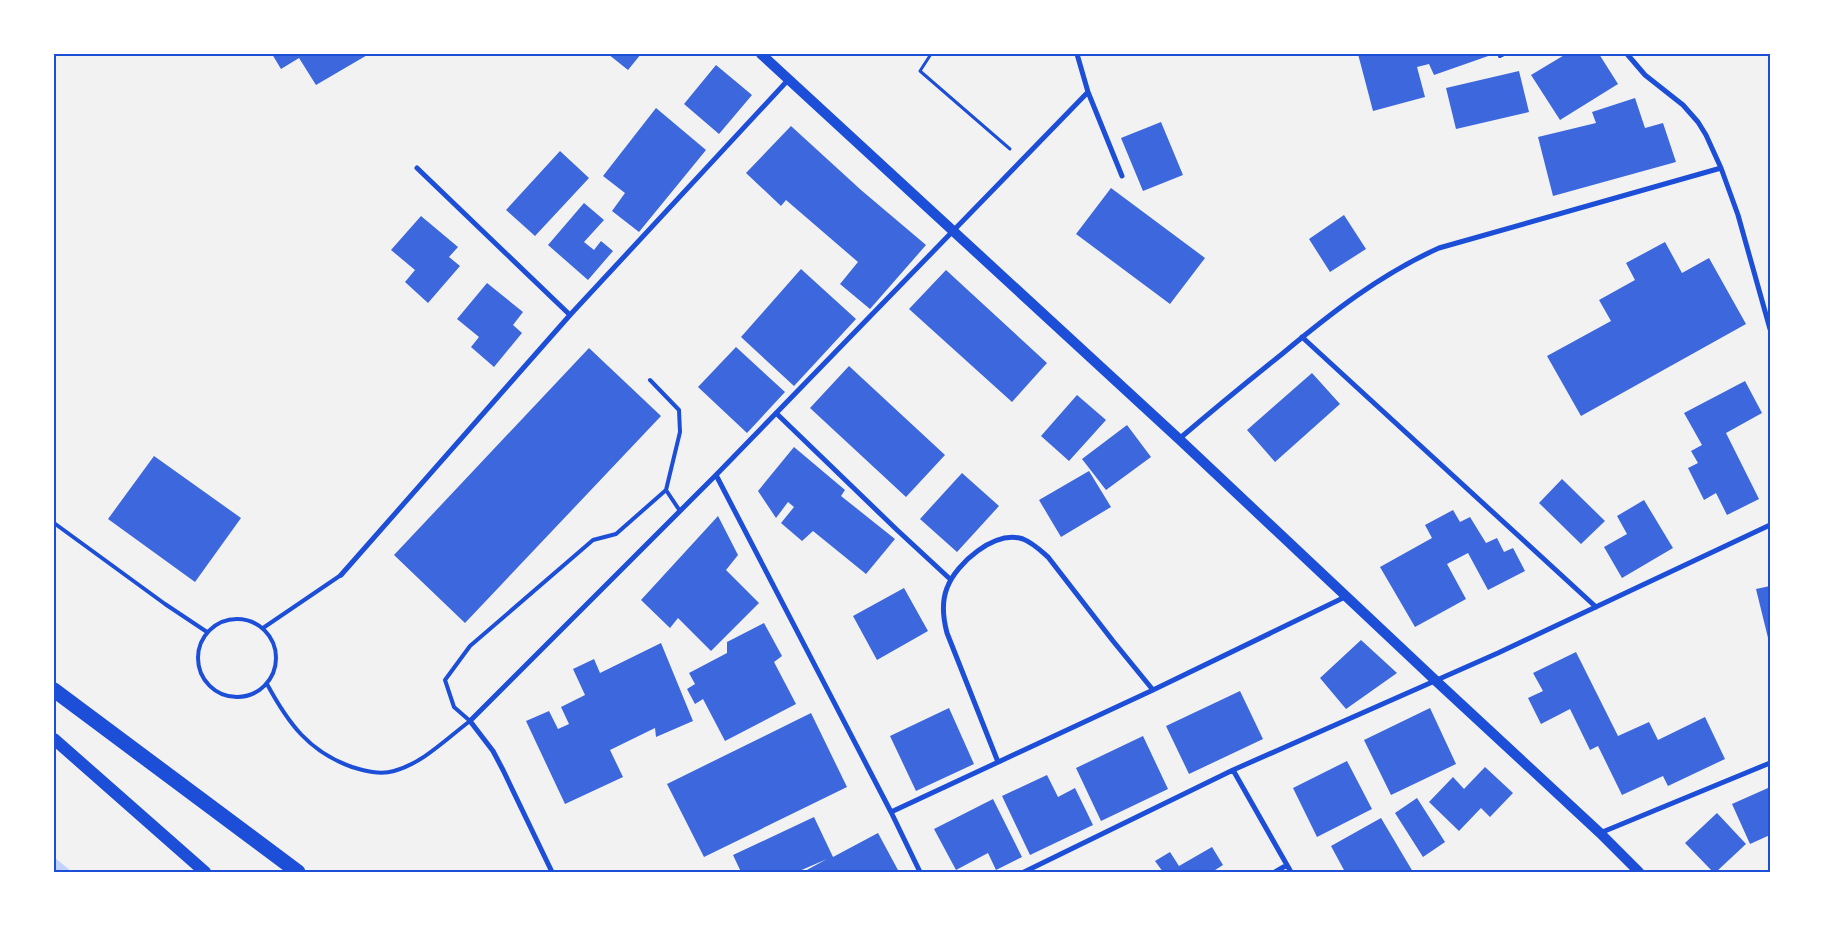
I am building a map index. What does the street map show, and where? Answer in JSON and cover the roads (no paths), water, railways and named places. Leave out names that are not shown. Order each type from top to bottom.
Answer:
[{"type":"highway","points":[[54,690],[298,872]]},
{"type":"main road","points":[[761,54],[1179,439],[1600,833],[1639,872]]},
{"type":"main road","points":[[54,739],[205,872]]},
{"type":"street","points":[[1077,54],[1088,92],[1122,176]]},
{"type":"street","points":[[1630,54],[1645,75],[1692,114],[1706,134],[1738,215],[1770,329]]},
{"type":"street","points":[[341,575],[570,315],[789,80]]},
{"type":"street","points":[[552,872],[493,751],[470,721],[680,512],[1088,92]]},
{"type":"street","points":[[418,168],[570,315]]},
{"type":"street","points":[[1179,439],[1356,295],[1390,273],[1439,248],[1721,168]]},
{"type":"street","points":[[1302,337],[1596,607]]},
{"type":"street","points":[[776,413],[950,579]]},
{"type":"street","points":[[716,475],[891,812],[920,872]]},
{"type":"street","points":[[1024,872],[1233,770],[1596,607],[1770,525]]},
{"type":"street","points":[[998,762],[944,623],[943,600],[950,579],[955,572],[976,552],[990,543],[1013,538],[1021,539],[1030,542],[1048,557],[1112,642],[1153,690]]},
{"type":"street","points":[[891,812],[1153,690],[1346,596]]},
{"type":"street","points":[[1600,833],[1770,763]]},
{"type":"street","points":[[1233,770],[1291,872]]},
{"type":"street","points":[[1274,872],[1287,865]]},
{"type":"lane","points":[[267,684],[280,708],[298,732],[327,757],[366,772],[392,772],[424,757],[470,721],[454,707],[445,680],[470,646],[593,540],[616,534],[666,490],[680,432],[679,410],[650,380]]},
{"type":"lane","points":[[666,490],[680,512]]},
{"type":"lane","points":[[54,523],[206,632]]},
{"type":"lane","points":[[262,628],[341,575]]},
{"type":"lane","points":[[240,618],[252,621],[262,628],[271,637],[275,649],[274,673],[267,684],[257,692],[246,696],[233,697],[221,694],[211,688],[203,678],[197,660],[200,642],[206,632],[216,623],[240,618]]},
{"type":"water","points":[[54,857],[72,872],[54,872]]}]
